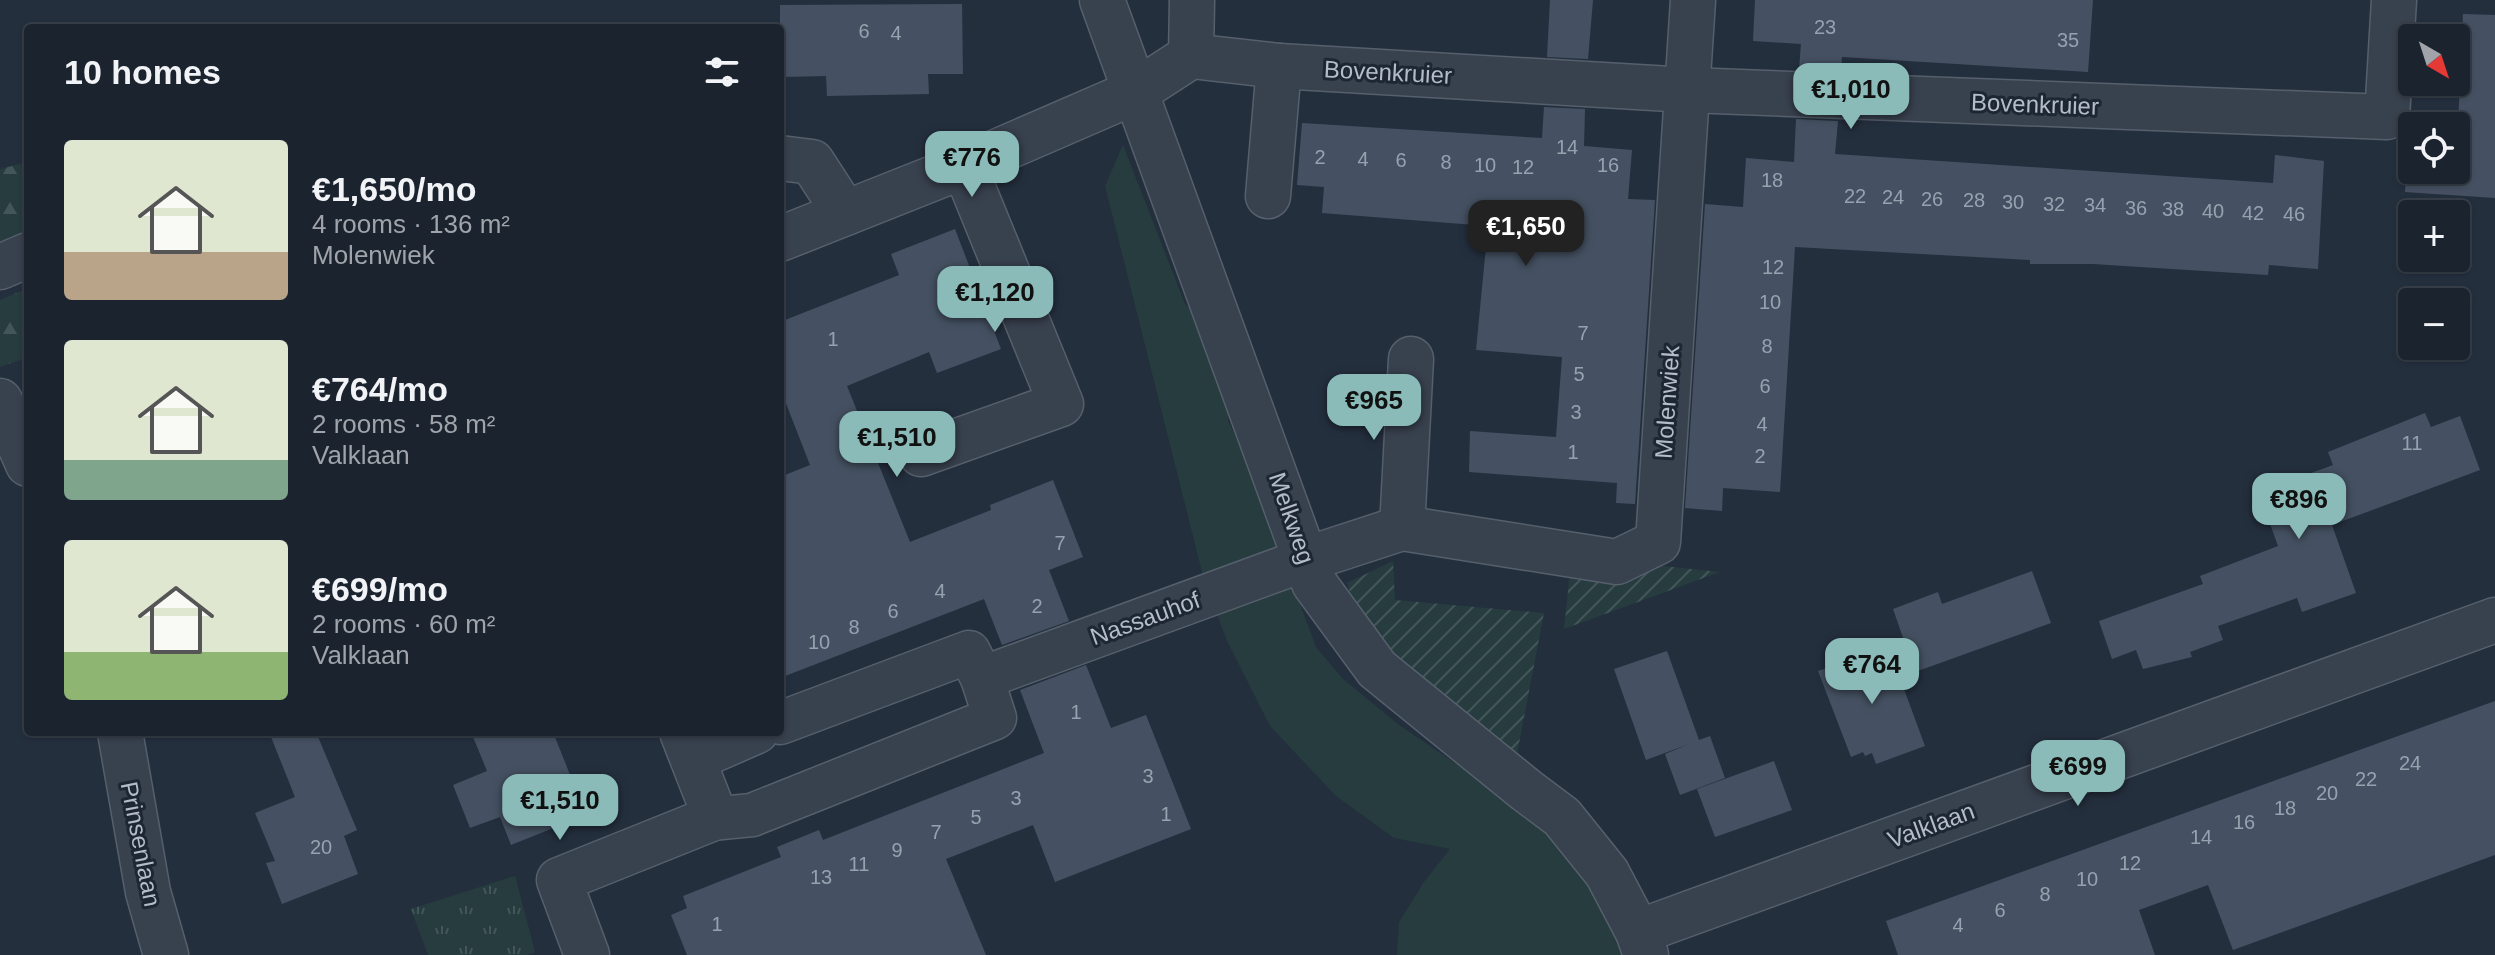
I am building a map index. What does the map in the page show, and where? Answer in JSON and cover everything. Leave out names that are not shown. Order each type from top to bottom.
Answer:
[{"type":"street","name":"Melkweg","points":[[1102,0],[1314,583],[1377,669],[1562,817],[1607,873],[1642,943]]},
{"type":"street","points":[[784,237],[964,166],[1137,91],[1191,56],[1192,0]]},
{"type":"street","name":"Molenwiek","points":[[1307,559],[1402,528],[1617,562],[1658,542],[1693,0]]},
{"type":"street","name":"Bovenkruier","points":[[1191,56],[1279,66],[1688,90],[2387,117],[2394,0]]},
{"type":"street","points":[[1268,196],[1279,66]]},
{"type":"street","points":[[784,158],[812,162],[845,213]]},
{"type":"street","points":[[921,454],[1061,404],[964,166]]},
{"type":"street","points":[[0,267],[24,257]]},
{"type":"street","points":[[1402,528],[1411,359]]},
{"type":"street","points":[[0,401],[24,455]]},
{"type":"street","name":"Nassauhof","points":[[982,678],[1307,559]]},
{"type":"street","name":"Valklaan","points":[[1642,943],[2495,620]]},
{"type":"street","points":[[587,955],[559,880],[711,819],[752,815],[995,718],[982,678],[969,652],[784,721]]},
{"type":"street","name":"Prinsenlaan","points":[[121,736],[148,892],[166,955]]},
{"type":"street","points":[[711,819],[711,806],[688,746],[737,736]]},
{"type":"green space","points":[[1123,145],[1185,304],[1205,323],[1231,391],[1228,421],[1242,448],[1316,647],[1343,679],[1399,725],[1495,790],[1569,850],[1632,955],[1397,955],[1399,922],[1424,882],[1450,849],[1394,838],[1336,796],[1270,726],[1227,641],[1203,576],[1105,186]]},
{"type":"green space","points":[[24,163],[24,257],[0,267],[0,169]]},
{"type":"green space","points":[[24,290],[24,358],[0,367],[0,300]]},
{"type":"green space","points":[[1393,561],[1395,600],[1544,613],[1515,764],[1361,625],[1347,583]]},
{"type":"green space","points":[[1644,564],[1720,572],[1564,629],[1570,572]]},
{"type":"green space","points":[[515,876],[535,952],[527,955],[428,955],[411,909]]},
{"type":"building","points":[[1550,0],[1593,0],[1588,59],[1547,57]]},
{"type":"building","points":[[1755,0],[2093,0],[2088,72],[1842,57],[1841,71],[1799,69],[1801,44],[1753,41]]},
{"type":"building","points":[[962,4],[963,74],[928,74],[929,94],[827,96],[826,76],[784,77],[784,24],[780,24],[780,5]]},
{"type":"building","points":[[2463,14],[2495,15],[2495,198],[2405,192],[2405,184],[2470,184],[2470,112],[2459,112],[2459,96],[2470,96],[2470,24],[2463,24]]},
{"type":"building","points":[[1544,107],[1585,109],[1584,146],[1632,150],[1628,199],[1655,200],[1635,504],[1616,503],[1617,483],[1469,472],[1470,431],[1556,437],[1562,357],[1476,350],[1488,226],[1322,213],[1324,187],[1297,185],[1302,123],[1542,138]]},
{"type":"building","points":[[1796,119],[1838,121],[1835,154],[2273,183],[2275,155],[2324,161],[2318,269],[2269,265],[2268,275],[2093,264],[2030,264],[2030,260],[1795,247],[1780,492],[1723,488],[1722,511],[1685,508],[1705,204],[1743,207],[1746,158],[1794,162]]},
{"type":"building","points":[[955,229],[1001,349],[937,373],[929,352],[847,386],[910,542],[991,510],[990,505],[1053,480],[1083,557],[1049,570],[1069,621],[1002,645],[984,599],[784,676],[784,475],[810,465],[784,398],[784,320],[899,275],[891,254]]},
{"type":"building","points":[[2425,413],[2431,427],[2460,416],[2480,470],[2332,525],[2356,593],[2302,612],[2297,598],[2218,626],[2223,640],[2190,652],[2192,657],[2143,669],[2136,650],[2112,659],[2099,621],[2203,584],[2200,576],[2278,546],[2269,521],[2289,481],[2333,465],[2328,452]]},
{"type":"building","points":[[2032,571],[2051,623],[1915,672],[1893,609],[1938,592],[1942,604]]},
{"type":"building","points":[[1888,646],[1925,746],[1876,764],[1872,753],[1865,756],[1863,752],[1851,757],[1818,671]]},
{"type":"building","points":[[1667,651],[1699,740],[1710,736],[1725,778],[1680,795],[1665,754],[1689,744],[1646,760],[1614,669]]},
{"type":"building","points":[[1086,665],[1111,728],[1146,715],[1191,829],[1055,882],[1033,825],[946,859],[986,955],[687,955],[671,915],[687,908],[683,896],[781,857],[777,847],[819,830],[823,840],[1044,753],[1020,690]]},
{"type":"building","points":[[2495,701],[2495,855],[2233,950],[2208,885],[2139,910],[2155,955],[1898,955],[1886,921]]},
{"type":"building","points":[[271,736],[318,736],[357,830],[344,836],[358,874],[282,904],[266,863],[275,861],[255,813],[295,797]]},
{"type":"building","points":[[473,736],[555,736],[586,815],[511,845],[500,817],[470,828],[453,785],[487,771]]},
{"type":"building","points":[[1774,761],[1792,810],[1715,837],[1697,789]]}]
